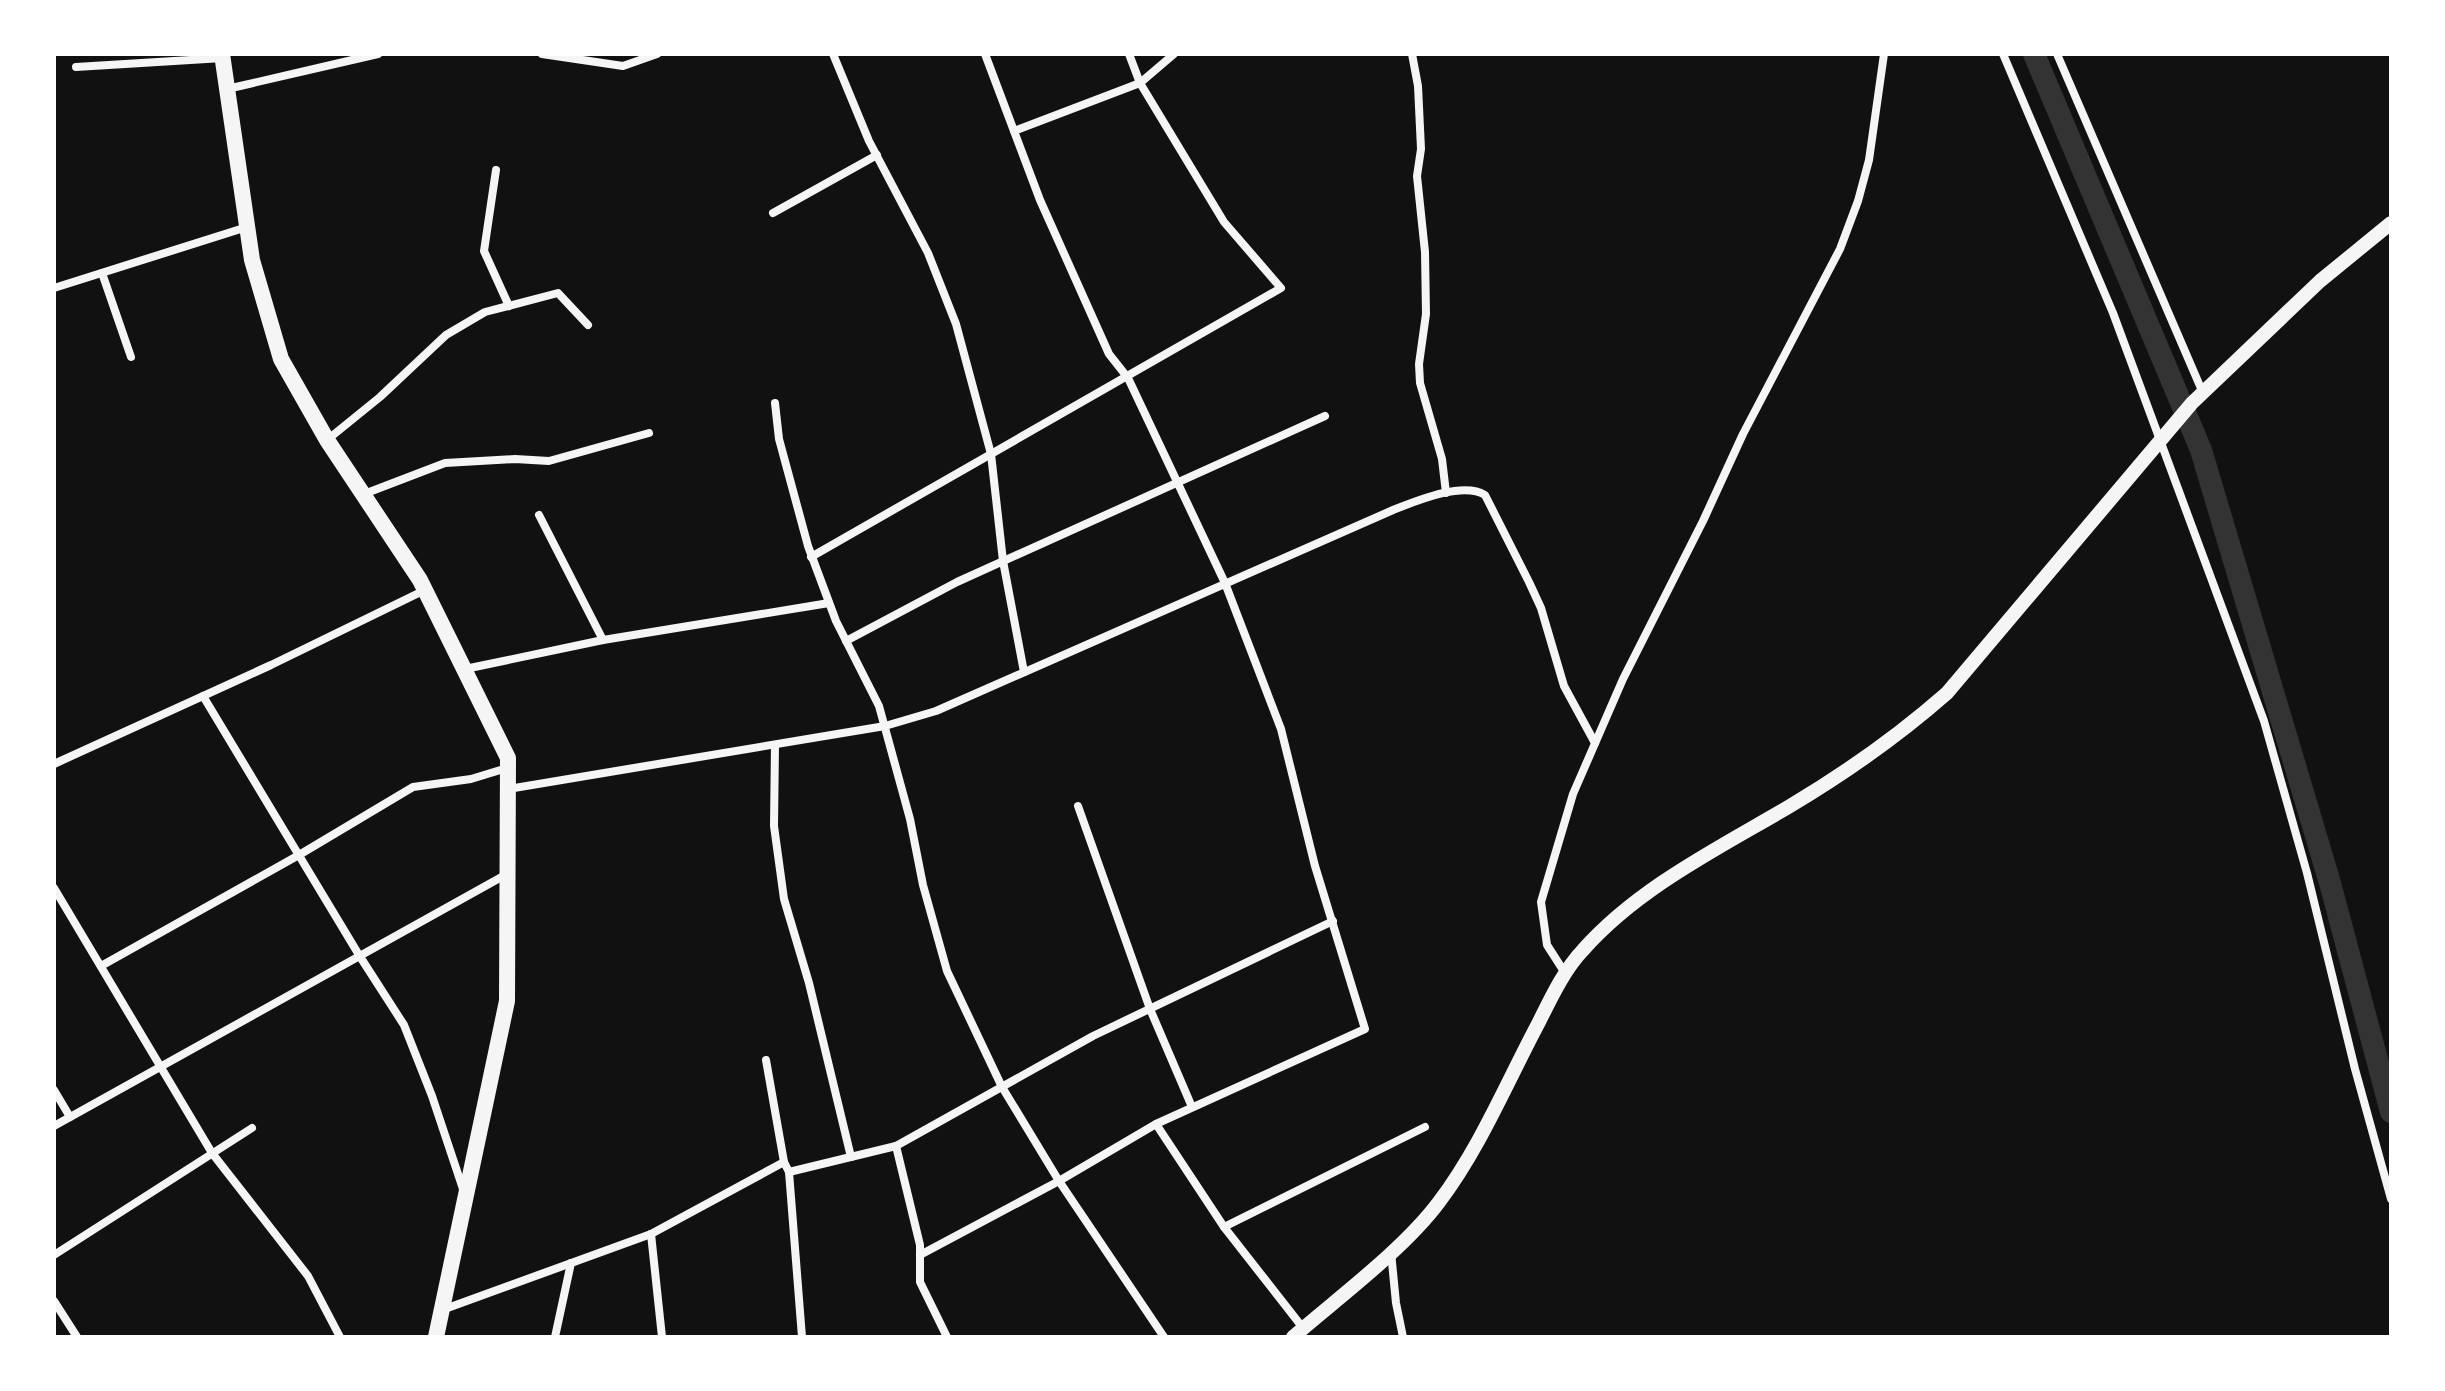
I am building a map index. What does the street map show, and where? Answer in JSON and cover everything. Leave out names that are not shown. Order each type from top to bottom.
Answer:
[{"type":"main road","points":[[222,56],[252,260],[281,359],[327,440],[425,590],[508,758],[507,1001],[436,1337]]},
{"type":"street","points":[[227,89],[378,54]]},
{"type":"street","points":[[542,54],[623,66],[657,54]]},
{"type":"street","points":[[833,54],[877,155],[928,253],[956,324],[991,454],[1003,561],[1024,672]]},
{"type":"street","points":[[920,1255],[1059,1181],[1156,1124],[1365,1029],[1315,866],[1281,729],[1225,583],[1126,376],[1109,354],[1040,200],[985,54]]},
{"type":"street","points":[[811,557],[1281,288],[1224,222],[1140,83],[1129,54]]},
{"type":"street","points":[[1014,131],[1140,83],[1174,54]]},
{"type":"street","points":[[1412,54],[1418,86],[1421,149],[1417,176],[1425,252],[1425,336],[1419,364],[1420,383],[1442,459],[1446,493]]},
{"type":"street","points":[[1565,974],[1547,945],[1541,902],[1573,794],[1623,679],[1743,434],[1840,249],[1869,160],[1884,54]]},
{"type":"street","points":[[2003,54],[2113,313],[2264,721],[2307,873],[2355,1069],[2391,1199]]},
{"type":"street","points":[[2057,54],[2197,398]]},
{"type":"street","points":[[76,67],[222,56]]},
{"type":"street","points":[[773,213],[877,155]]},
{"type":"street","points":[[496,170],[484,251],[509,306]]},
{"type":"street","points":[[1156,1124],[1298,1332],[1420,1224],[1440,1201],[1565,974],[1581,952],[1641,898],[1865,759],[1947,693],[2197,398],[2320,281],[2391,223]]},
{"type":"street","points":[[54,288],[247,227]]},
{"type":"street","points":[[102,273],[131,357]]},
{"type":"street","points":[[327,440],[380,397],[446,335],[485,312],[558,293],[588,325]]},
{"type":"street","points":[[775,403],[779,439],[811,557],[846,641],[879,706],[947,971],[1002,1087],[1059,1181],[1164,1337]]},
{"type":"street","points":[[846,641],[957,582],[1325,416]]},
{"type":"street","points":[[363,495],[445,463],[515,459],[549,461],[649,433]]},
{"type":"street","points":[[507,789],[885,726],[936,711],[1393,510],[1431,495],[1478,491],[1485,495],[1529,582],[1541,608],[1564,686],[1595,743]]},
{"type":"street","points":[[539,515],[603,640]]},
{"type":"street","points":[[54,764],[425,590]]},
{"type":"street","points":[[464,670],[603,640],[829,603]]},
{"type":"street","points":[[203,696],[404,1025],[432,1096],[466,1198]]},
{"type":"street","points":[[775,745],[774,826],[784,899],[809,983],[851,1157]]},
{"type":"street","points":[[101,966],[413,787],[471,779],[507,768]]},
{"type":"street","points":[[1078,806],[1150,1009],[1192,1107]]},
{"type":"street","points":[[54,1126],[507,874]]},
{"type":"street","points":[[54,888],[212,1153],[308,1276],[340,1337]]},
{"type":"street","points":[[789,1172],[896,1146],[1093,1036],[1333,921]]},
{"type":"street","points":[[766,1060],[784,1162],[789,1172],[802,1337]]},
{"type":"street","points":[[54,1090],[70,1117]]},
{"type":"street","points":[[1224,1227],[1425,1127]]},
{"type":"street","points":[[54,1255],[252,1128]]},
{"type":"street","points":[[896,1146],[920,1245],[920,1282],[947,1337]]},
{"type":"street","points":[[442,1310],[651,1234],[784,1162]]},
{"type":"street","points":[[651,1234],[662,1337]]},
{"type":"street","points":[[1390,1251],[1403,1337]]},
{"type":"street","points":[[555,1337],[571,1263]]},
{"type":"street","points":[[54,1301],[77,1337]]},
{"type":"waterway","points":[[2034,54],[2201,450],[2330,883],[2391,1112]]}]
